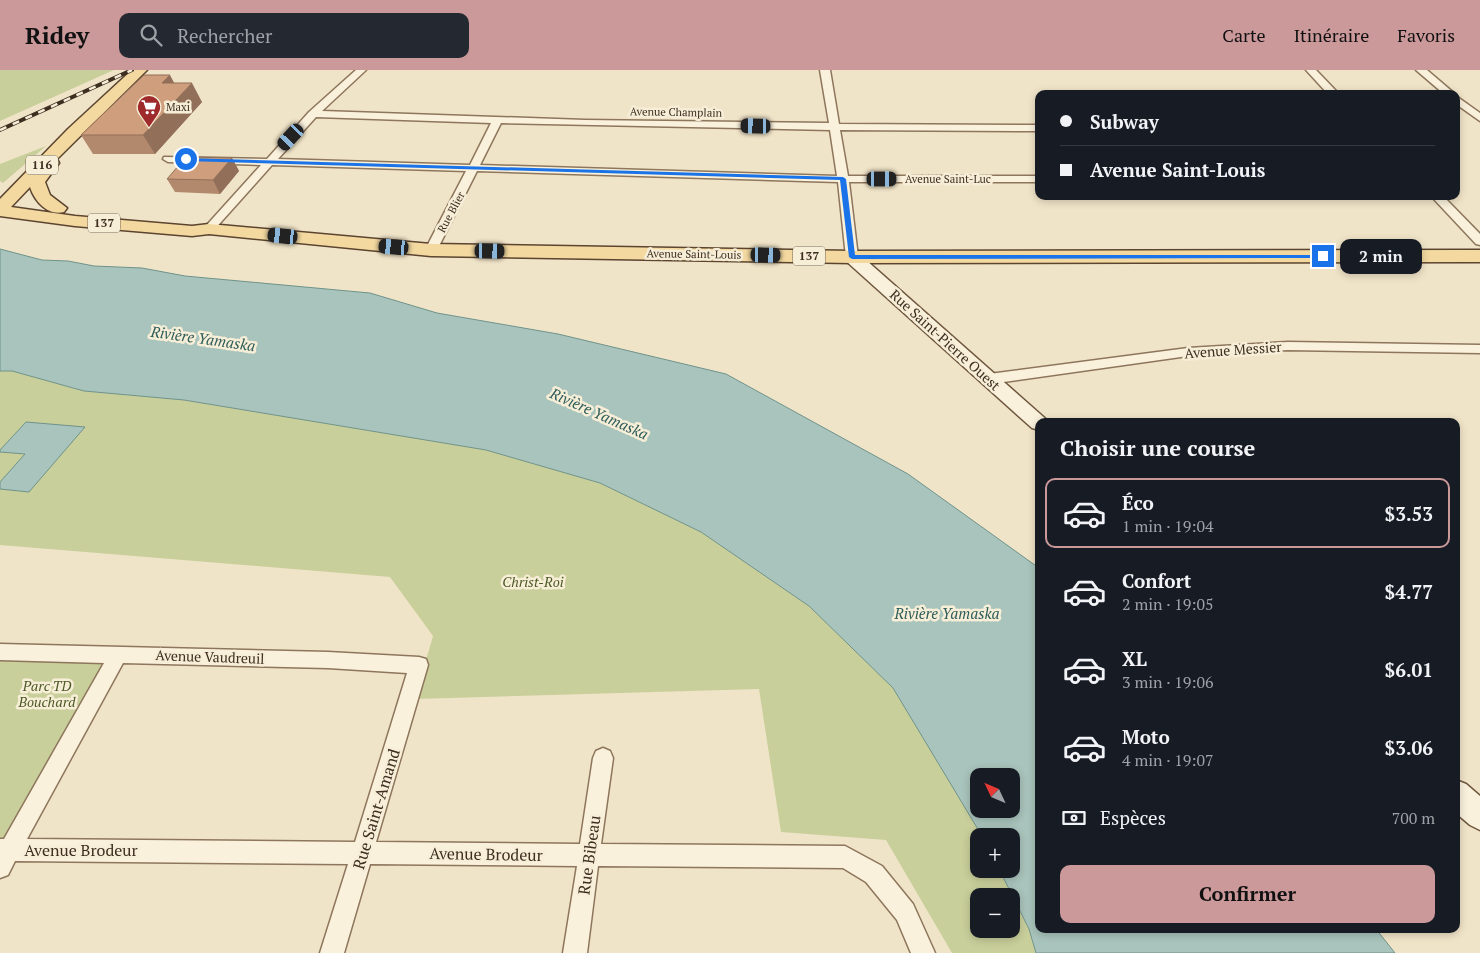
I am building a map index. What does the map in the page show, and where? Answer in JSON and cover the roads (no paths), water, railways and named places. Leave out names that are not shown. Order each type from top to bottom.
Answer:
[{"type":"main road","name":"116","points":[[3,206],[74,132],[140,70]]},
{"type":"main road","points":[[58,208],[42,198],[37,182],[74,132]]},
{"type":"main road","name":"Avenue Saint-Louis","points":[[3,206],[58,208],[197,223],[209,228]]},
{"type":"main road","name":"Avenue Saint-Louis","points":[[3,206],[84,222],[192,231],[209,228],[431,250],[852,257],[1480,256]]},
{"type":"street","points":[[209,228],[313,114],[361,70]]},
{"type":"street","points":[[825,70],[843,179],[852,257]]},
{"type":"street","points":[[1310,70],[1330,90]]},
{"type":"street","points":[[1421,70],[1445,90]]},
{"type":"street","points":[[1460,102],[1480,118]]},
{"type":"street","name":"Avenue Champlain","points":[[313,114],[835,127],[1035,128]]},
{"type":"street","name":"Rue Blier","points":[[431,250],[498,120]]},
{"type":"street","name":"Avenue Saint-Luc","points":[[168,159],[843,179],[1035,179]]},
{"type":"street","points":[[1440,200],[1480,241]]},
{"type":"street","name":"Rue Saint-Pierre Ouest","points":[[852,257],[1035,419]]},
{"type":"street","name":"Avenue Messier","points":[[989,379],[1198,351],[1288,346],[1480,349]]},
{"type":"street","name":"Avenue Vaudreuil","points":[[0,652],[328,660],[419,665]]},
{"type":"street","points":[[3,856],[118,655]]},
{"type":"street","name":"Rue Saint-Amand","points":[[332,953],[419,665]]},
{"type":"street","name":"Rue Bibeau","points":[[575,953],[603,758]]},
{"type":"street","points":[[1460,798],[1480,815]]},
{"type":"street","name":"Avenue Brodeur","points":[[3,856],[362,853],[845,857],[874,874],[905,912],[923,953]]},
{"type":"water","name":"Rivière Yamaska","points":[[0,249],[42,260],[68,261],[94,266],[142,268],[185,276],[370,293],[437,313],[558,334],[726,374],[908,474],[1035,565],[1035,933],[1379,933],[1395,953],[1036,953],[1029,929],[1020,911],[1020,888],[1008,888],[1004,878],[1020,878],[1020,828],[977,828],[971,818],[1020,818],[1020,768],[970,768],[970,816],[893,688],[809,606],[701,532],[600,483],[486,450],[184,400],[84,391],[12,371],[0,371]]},
{"type":"water","points":[[26,422],[85,427],[29,492],[0,489],[0,482],[25,454],[0,452],[0,450]]},
{"type":"railway","points":[[0,130],[132,70]]},
{"type":"place","name":"Maxi","points":[[149,128]]},
{"type":"park label","name":"Christ-Roi","points":[[533,582]]},
{"type":"park label","name":"Parc TD Bouchard","points":[[47,694]]}]
